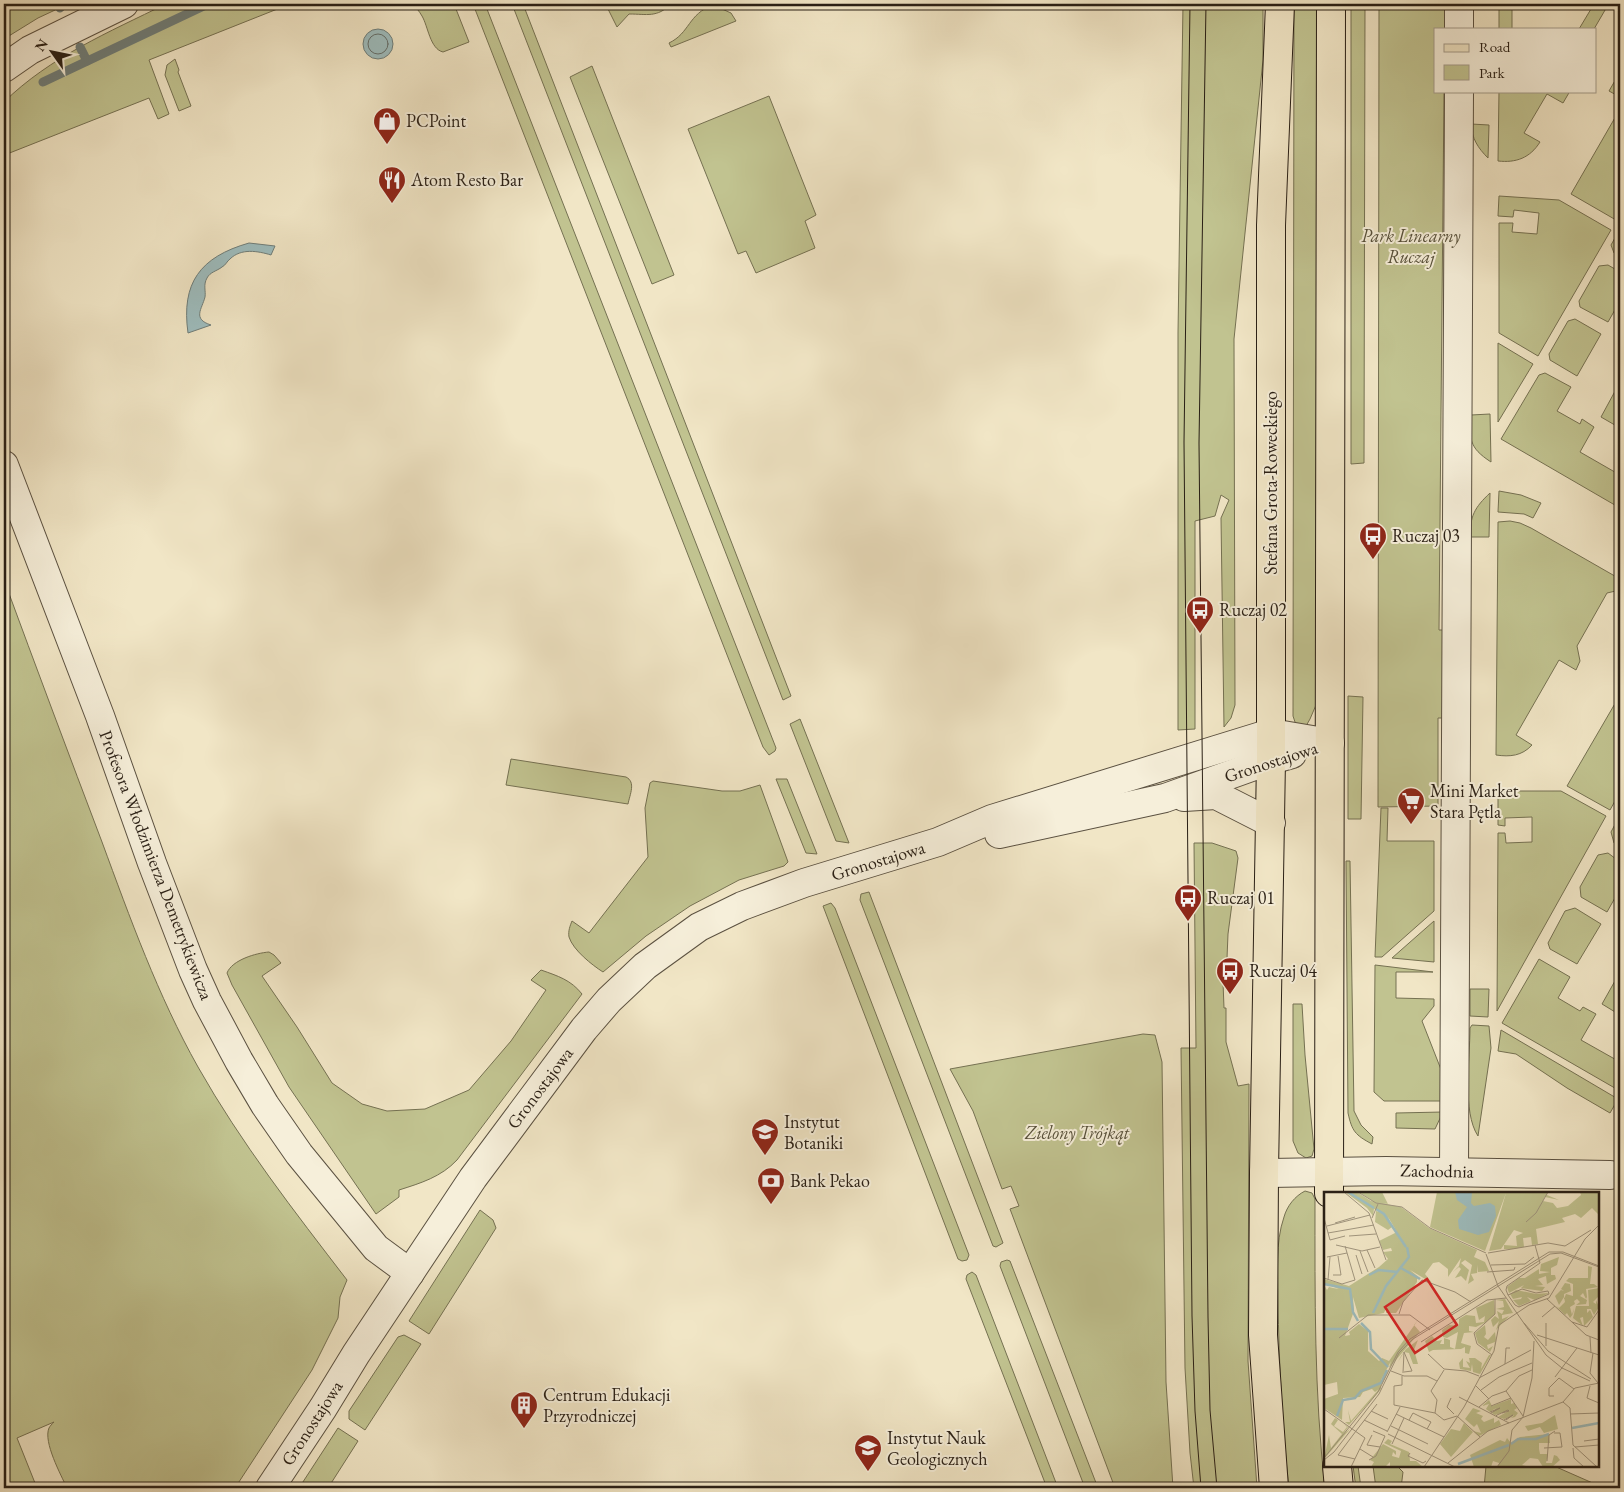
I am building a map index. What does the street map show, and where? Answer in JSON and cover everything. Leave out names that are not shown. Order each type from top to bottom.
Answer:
[{"type":"main road","name":"Stefana Grota-Roweckiego","points":[[1274,1488],[1263,1335],[1264,1173],[1271,823],[1271,225],[1280,4]]},
{"type":"main road","points":[[1329,1182],[1331,4]]},
{"type":"main road","points":[[1337,1467],[1339,1488]]},
{"type":"street","points":[[4,68],[30,50],[124,4]]},
{"type":"street","points":[[1459,4],[1459,28]]},
{"type":"street","points":[[1454,1172],[1459,92]]},
{"type":"street","name":"Profesora Włodzimierza Demetrykiewicza","points":[[4,465],[100,716],[152,863],[193,970],[207,1001],[265,1105],[298,1154],[376,1248],[410,1273]]},
{"type":"street","name":"Gronostajowa","points":[[270,1488],[473,1178],[584,1029],[609,1000],[645,966],[699,927],[742,906],[804,883],[938,842],[992,819],[1271,746],[1330,743]]},
{"type":"street","name":"Gronostajowa","points":[[1166,798],[1271,746]]},
{"type":"street","name":"Gronostajowa","points":[[938,842],[974,839],[1166,798],[1216,795],[1271,823]]},
{"type":"street","name":"Zachodnia","points":[[1264,1173],[1329,1182],[1454,1172],[1610,1175]]},
{"type":"green space","points":[[4,4],[68,4],[38,18],[4,39]]},
{"type":"green space","points":[[166,4],[290,4],[149,60],[169,114],[158,119],[149,98],[7,154],[4,161],[4,102],[22,86],[60,59],[102,35]]},
{"type":"green space","points":[[412,4],[454,4],[469,42],[443,52],[439,50],[432,42],[422,16]]},
{"type":"green space","points":[[473,4],[485,4],[776,748],[769,755],[763,747]]},
{"type":"green space","points":[[512,4],[523,4],[791,696],[783,700]]},
{"type":"green space","points":[[618,4],[671,4],[656,13],[647,15],[629,14],[617,27],[608,9]]},
{"type":"green space","points":[[1183,4],[1263,4],[1263,60],[1234,339],[1235,705],[1231,718],[1224,727],[1221,518],[1229,500],[1221,495],[1215,516],[1195,521],[1195,729],[1178,730],[1178,333]]},
{"type":"green space","points":[[1294,4],[1317,4],[1316,705],[1306,726],[1296,725],[1293,716]]},
{"type":"green space","points":[[1351,4],[1365,4],[1364,463],[1351,464]]},
{"type":"green space","name":"Park Linearny Ruczaj","points":[[1379,4],[1445,4],[1445,28],[1434,28],[1434,92],[1444,92],[1439,630],[1443,630],[1444,718],[1438,718],[1438,806],[1378,807]]},
{"type":"green space","points":[[1499,4],[1512,4],[1512,28],[1499,28]]},
{"type":"green space","points":[[1594,4],[1610,4],[1595,28],[1580,28]]},
{"type":"green space","points":[[713,5],[731,13],[736,21],[671,47],[669,43],[681,34],[699,13]]},
{"type":"green space","points":[[175,59],[191,106],[179,111],[165,75],[167,65]]},
{"type":"green space","points":[[592,66],[674,275],[652,284],[570,77]]},
{"type":"green space","points":[[1620,72],[1620,97],[1609,91]]},
{"type":"green space","points":[[1499,92],[1569,92],[1563,103],[1547,94],[1524,133],[1540,142],[1532,152],[1517,160],[1498,161]]},
{"type":"green space","points":[[769,96],[816,215],[805,221],[815,248],[756,273],[746,251],[738,254],[688,129]]},
{"type":"green space","points":[[1620,109],[1620,212],[1616,220],[1571,194]]},
{"type":"green space","points":[[1471,124],[1489,125],[1488,158],[1476,143]]},
{"type":"green space","points":[[1499,196],[1559,200],[1611,230],[1538,356],[1499,333],[1499,223],[1513,223],[1512,232],[1537,234],[1539,213],[1514,210],[1513,217],[1498,216]]},
{"type":"green space","points":[[1620,229],[1620,257],[1614,253],[1611,245]]},
{"type":"green space","points":[[1608,265],[1620,272],[1620,301],[1608,322],[1580,307],[1579,301],[1599,266]]},
{"type":"green space","points":[[1575,319],[1601,334],[1577,376],[1550,360],[1549,354],[1568,321]]},
{"type":"green space","points":[[1498,343],[1533,364],[1498,422]]},
{"type":"green space","points":[[1545,373],[1571,387],[1557,411],[1580,424],[1582,419],[1594,427],[1580,452],[1620,475],[1620,508],[1501,439],[1539,375]]},
{"type":"green space","points":[[1620,382],[1620,428],[1601,417]]},
{"type":"green space","points":[[1490,414],[1491,462],[1483,457],[1474,447],[1470,430],[1471,415]]},
{"type":"green space","points":[[1499,491],[1521,495],[1541,503],[1533,518],[1524,514],[1498,512]]},
{"type":"green space","points":[[1490,493],[1489,537],[1471,537],[1471,524],[1474,513],[1480,503]]},
{"type":"green space","points":[[1510,521],[1531,528],[1620,579],[1620,590],[1607,593],[1577,646],[1580,661],[1576,670],[1559,660],[1516,735],[1532,745],[1520,754],[1506,756],[1496,755],[1498,522]]},
{"type":"green space","points":[[4,580],[134,928],[170,1013],[198,1067],[232,1123],[307,1228],[347,1280],[340,1297],[338,1318],[312,1370],[235,1488],[67,1488],[53,1458],[48,1441],[49,1428],[54,1422],[17,1438],[37,1488],[4,1488]]},
{"type":"green space","points":[[1620,695],[1620,792],[1610,810],[1567,786]]},
{"type":"green space","points":[[1348,696],[1363,697],[1361,819],[1348,819]]},
{"type":"green space","points":[[800,719],[849,843],[836,841],[790,724]]},
{"type":"green space","points":[[511,759],[626,777],[632,785],[628,804],[506,785]]},
{"type":"green space","points":[[776,779],[787,779],[817,854],[806,853]]},
{"type":"green space","points":[[653,781],[722,791],[740,791],[760,785],[788,862],[784,866],[739,880],[690,906],[646,936],[603,972],[574,947],[569,937],[569,929],[572,921],[589,933],[648,857],[645,808],[650,783]]},
{"type":"green space","points":[[1561,791],[1606,816],[1497,1011],[1498,833],[1505,833],[1506,843],[1532,842],[1532,817],[1505,818],[1505,826],[1498,825],[1498,792]]},
{"type":"green space","points":[[1381,808],[1388,808],[1387,841],[1434,841],[1434,911],[1382,957],[1375,957]]},
{"type":"green space","points":[[1620,815],[1620,846],[1614,843],[1611,832]]},
{"type":"green space","points":[[1194,843],[1212,843],[1236,851],[1238,858],[1228,934],[1226,982],[1223,982],[1224,1008],[1226,1008],[1226,1042],[1238,1086],[1249,1084],[1248,1361],[1257,1488],[1194,1488],[1190,1453],[1185,1368],[1181,1048],[1196,1048]]},
{"type":"green space","points":[[1608,853],[1620,862],[1620,889],[1607,912],[1581,897],[1580,887],[1598,855]]},
{"type":"green space","points":[[1346,861],[1350,861],[1354,1111],[1361,1125],[1373,1137],[1372,1144],[1355,1132],[1348,1113]]},
{"type":"green space","points":[[869,892],[1003,1243],[996,1247],[993,1246],[860,900],[861,894]]},
{"type":"green space","points":[[831,903],[835,908],[969,1255],[967,1260],[962,1261],[958,1259],[823,906]]},
{"type":"green space","points":[[1575,908],[1601,924],[1577,964],[1550,949],[1548,943],[1565,911]]},
{"type":"green space","points":[[1434,921],[1434,962],[1392,958]]},
{"type":"green space","points":[[269,952],[281,963],[262,976],[332,1083],[362,1104],[387,1111],[425,1109],[469,1090],[511,1041],[546,990],[531,980],[541,970],[569,982],[582,994],[457,1160],[437,1175],[399,1190],[399,1197],[376,1214],[289,1087],[227,973],[239,961]]},
{"type":"green space","points":[[1539,959],[1570,977],[1558,998],[1580,1011],[1583,1007],[1596,1014],[1581,1040],[1620,1062],[1620,1091],[1502,1023]]},
{"type":"green space","points":[[1375,965],[1433,972],[1396,972],[1396,998],[1434,999],[1434,1006],[1422,1021],[1442,1072],[1442,1101],[1384,1101],[1374,1092]]},
{"type":"green space","points":[[1620,972],[1620,1015],[1602,1004]]},
{"type":"green space","points":[[1470,989],[1489,989],[1488,1017],[1470,1016]]},
{"type":"green space","points":[[1293,1004],[1302,1004],[1314,1149],[1312,1156],[1306,1158],[1298,1153],[1293,1141]]},
{"type":"green space","points":[[1472,1025],[1489,1026],[1491,1048],[1478,1136],[1473,1126],[1468,1099],[1470,1028]]},
{"type":"green space","points":[[1501,1030],[1618,1099],[1610,1113],[1567,1088],[1516,1054],[1498,1051]]},
{"type":"green space","name":"Zielony Trójkąt","points":[[1143,1034],[1155,1035],[1162,1062],[1166,1382],[1173,1488],[1115,1488],[1010,1209],[1019,1206],[1011,1186],[1002,1189],[973,1111],[950,1069]]},
{"type":"green space","points":[[1443,1112],[1435,1129],[1396,1128],[1396,1113]]},
{"type":"green space","points":[[1305,1191],[1312,1193],[1315,1199],[1317,1380],[1325,1488],[1289,1488],[1283,1418],[1278,1325],[1279,1237],[1289,1205]]},
{"type":"green space","points":[[480,1210],[493,1220],[496,1228],[429,1334],[409,1321]]},
{"type":"green space","points":[[1010,1261],[1098,1488],[1085,1488],[1000,1266],[1001,1262]]},
{"type":"green space","points":[[972,1272],[976,1275],[1058,1488],[1047,1488],[966,1279],[967,1275]]},
{"type":"green space","points":[[404,1335],[421,1344],[365,1430],[349,1419],[349,1411],[398,1337]]},
{"type":"green space","points":[[338,1428],[358,1441],[328,1488],[299,1488]]},
{"type":"green space","points":[[1353,1467],[1358,1467],[1361,1488],[1356,1488]]},
{"type":"green space","points":[[1373,1467],[1398,1467],[1403,1472],[1401,1488],[1376,1488]]},
{"type":"green space","points":[[1486,1467],[1556,1467],[1604,1488],[1484,1488]]},
{"type":"water","points":[[378,29],[389,33],[393,44],[389,55],[378,59],[367,55],[363,44],[367,33]]},
{"type":"water","points":[[249,243],[275,246],[271,255],[261,252],[239,253],[210,274],[205,283],[205,297],[200,317],[205,323],[211,325],[188,333],[188,300],[191,286],[198,274],[206,264],[218,256]]},
{"type":"waterway","points":[[57,4],[60,8]]},
{"type":"waterway","points":[[43,82],[208,4]]},
{"type":"waterway","points":[[80,47],[87,61]]},
{"type":"tram line","points":[[1190,4],[1184,442],[1192,1316],[1195,1411],[1201,1488]]},
{"type":"tram line","points":[[1206,4],[1199,443],[1208,1317],[1210,1410],[1217,1488]]},
{"type":"place","name":"PCPoint","points":[[387,145]]},
{"type":"place","name":"Atom Resto Bar","points":[[392,204]]},
{"type":"place","name":"Ruczaj 03","points":[[1373,560]]},
{"type":"place","name":"Ruczaj 02","points":[[1200,634]]},
{"type":"place","name":"Mini Market Stara Pętla","points":[[1411,825]]},
{"type":"place","name":"Ruczaj 01","points":[[1188,922]]},
{"type":"place","name":"Ruczaj 04","points":[[1230,995]]},
{"type":"place","name":"Instytut Botaniki","points":[[765,1156]]},
{"type":"place","name":"Bank Pekao","points":[[771,1205]]},
{"type":"place","name":"Centrum Edukacji Przyrodniczej","points":[[524,1429]]},
{"type":"place","name":"Instytut Nauk Geologicznych","points":[[868,1472]]}]
